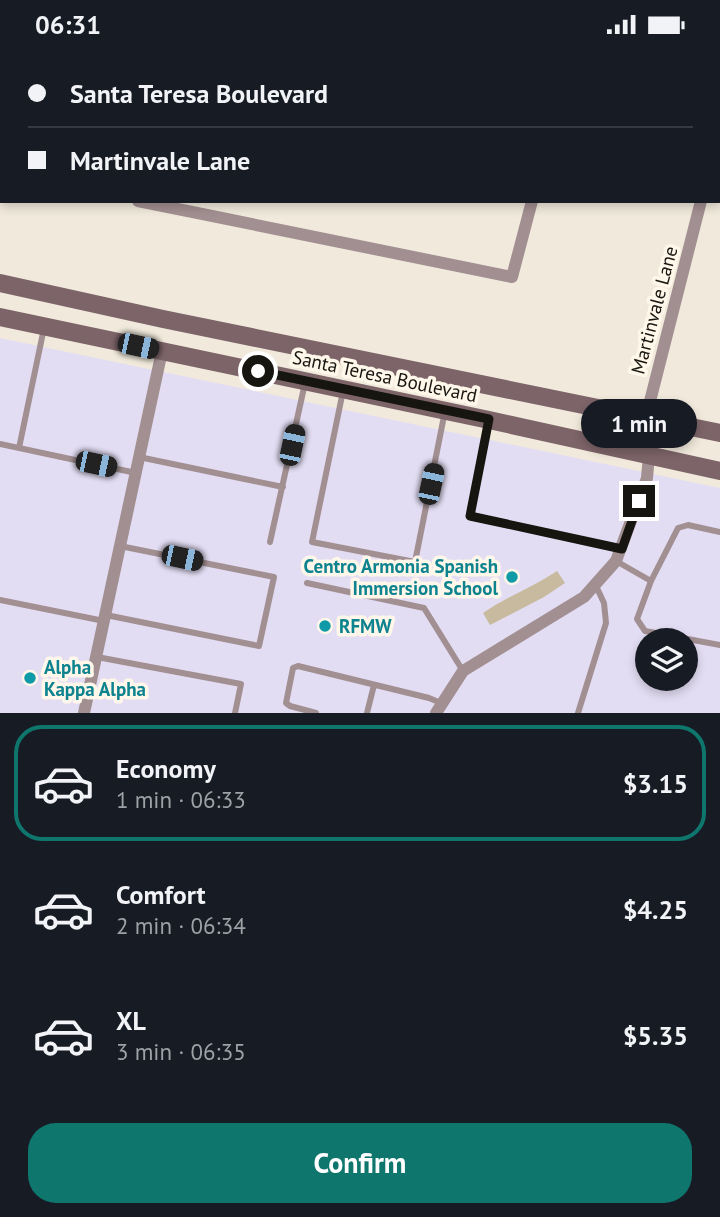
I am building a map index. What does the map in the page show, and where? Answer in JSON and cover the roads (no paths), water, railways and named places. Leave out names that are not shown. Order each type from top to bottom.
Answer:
[{"type":"main road","name":"Santa Teresa Boulevard","points":[[0,283],[156,318],[720,433]]},
{"type":"main road","name":"Santa Teresa Boulevard","points":[[0,317],[489,419],[720,471]]},
{"type":"street","points":[[148,203],[512,278],[531,203]]},
{"type":"street","name":"Martinvale Lane","points":[[438,708],[463,671],[584,597],[616,561],[647,478],[649,455],[646,417],[700,203]]},
{"type":"street","points":[[85,713],[162,351]]},
{"type":"lane","points":[[19,448],[44,326]]},
{"type":"lane","points":[[270,542],[305,381]]},
{"type":"lane","points":[[343,389],[312,542],[415,562],[445,411]]},
{"type":"lane","points":[[489,419],[470,516],[622,549]]},
{"type":"lane","points":[[0,444],[136,473]]},
{"type":"lane","points":[[139,457],[282,487]]},
{"type":"lane","points":[[720,532],[688,525],[678,528],[651,581],[638,619],[645,631],[720,645]]},
{"type":"lane","points":[[0,600],[259,646],[274,577],[120,545]]},
{"type":"lane","points":[[616,561],[651,581]]},
{"type":"lane","points":[[307,583],[424,608],[463,671]]},
{"type":"lane","points":[[578,713],[606,623],[604,603],[596,586]]},
{"type":"lane","points":[[97,656],[241,684],[235,713]]},
{"type":"lane","points":[[283,713],[293,668],[298,666],[374,685],[438,708]]},
{"type":"lane","points":[[367,713],[374,685]]},
{"type":"lane","points":[[286,703],[315,713]]},
{"type":"place","name":"Centro Armonia Spanish Immersion School","points":[[512,577]]},
{"type":"place","name":"RFMW","points":[[325,626]]},
{"type":"place","name":"Alpha Kappa Alpha","points":[[30,678]]}]
